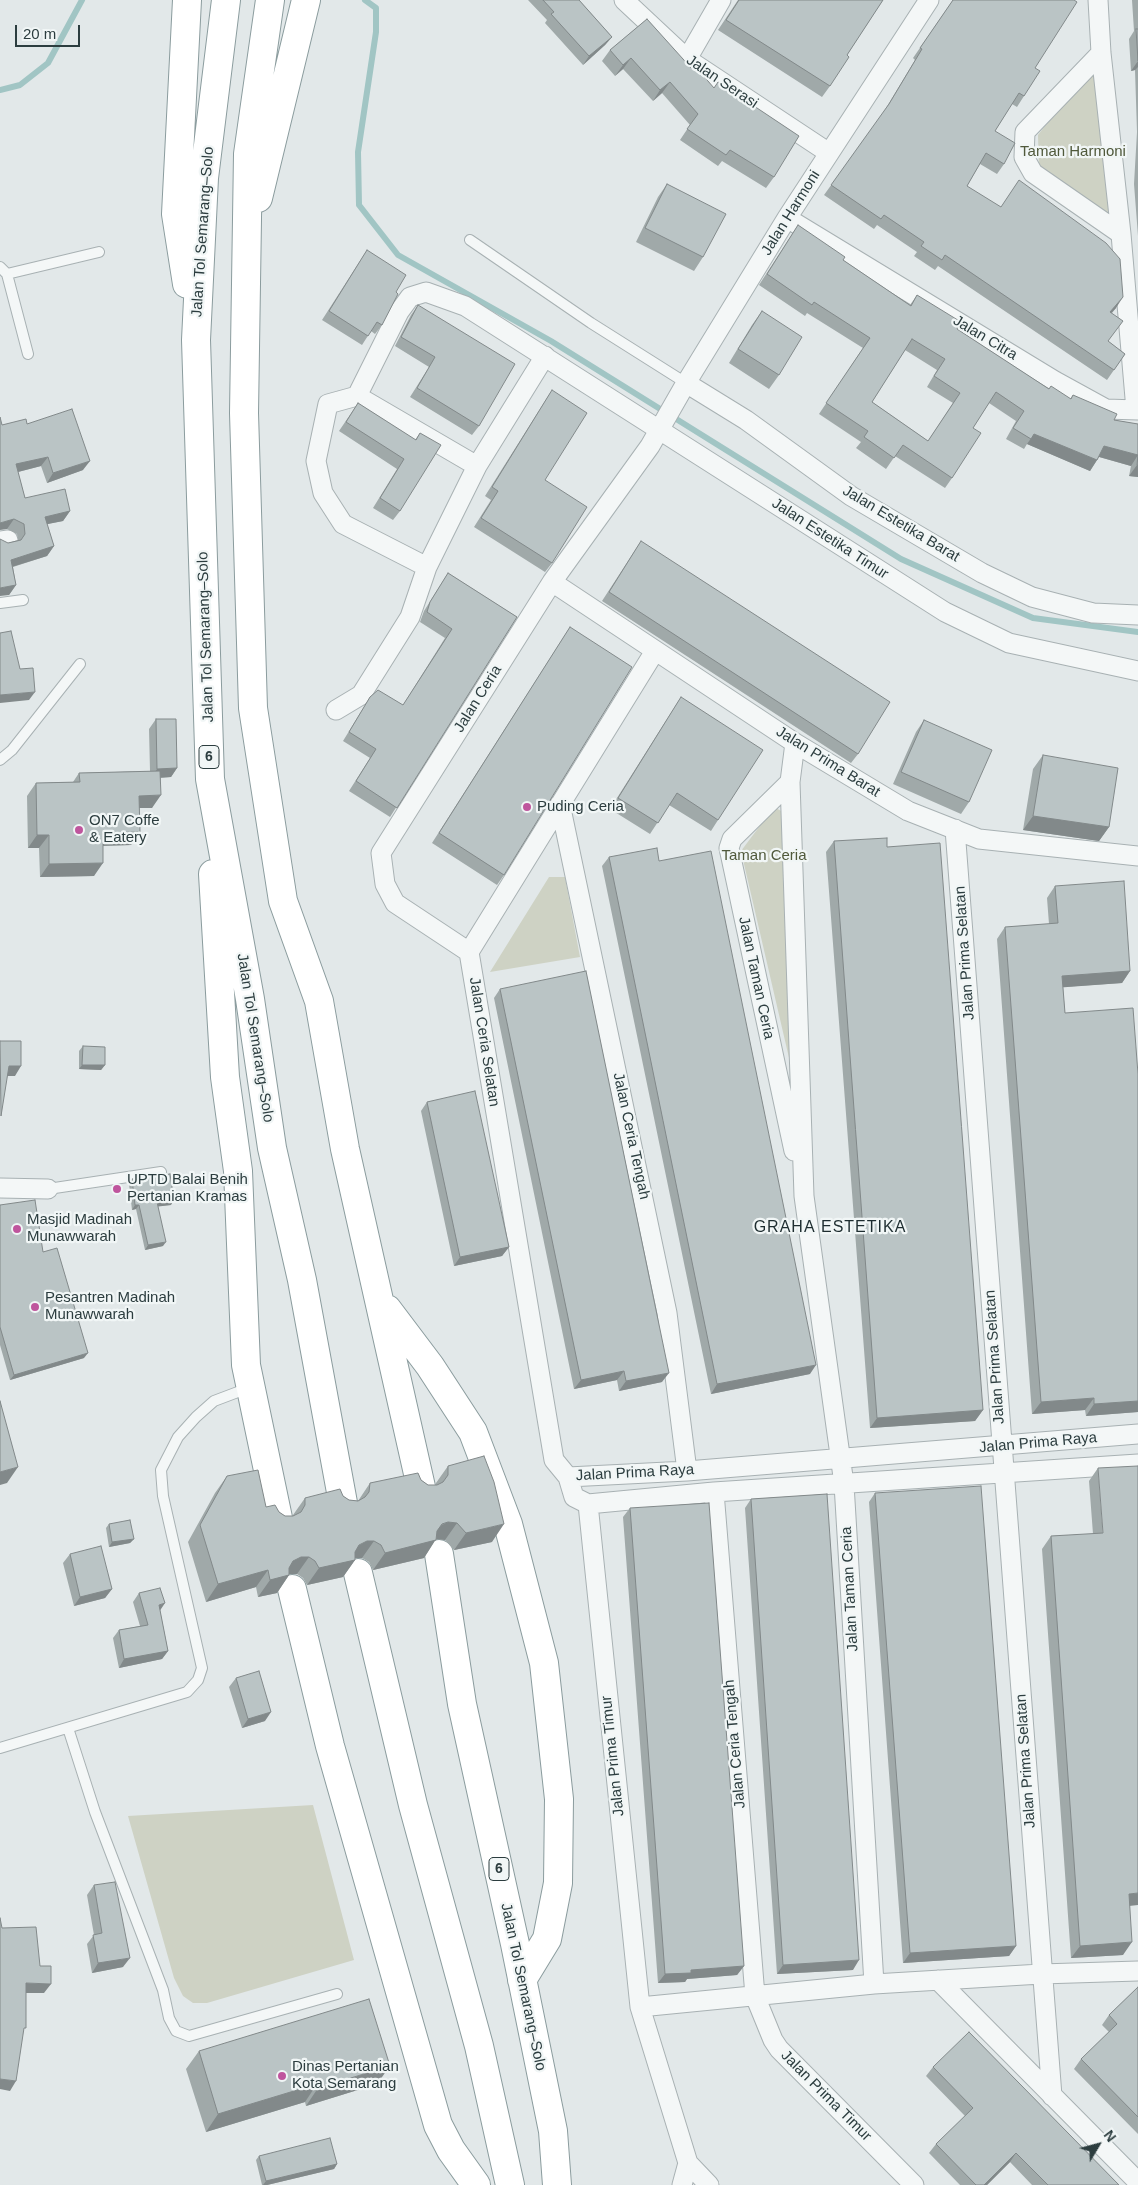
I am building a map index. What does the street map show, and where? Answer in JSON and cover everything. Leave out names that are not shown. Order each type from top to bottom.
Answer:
[{"type":"highway","points":[[187,0],[176,214],[196,340]]},
{"type":"highway","name":"Jalan Tol Semarang–Solo","points":[[226,0],[204,178],[196,340],[210,779],[250,999],[272,1148],[306,1299],[343,1503]]},
{"type":"highway","points":[[270,0],[248,154],[244,413],[253,708],[283,901],[319,1000],[346,1149],[382,1302],[422,1487]]},
{"type":"highway","points":[[247,246],[306,0]]},
{"type":"highway","points":[[210,779],[214,905],[225,1077],[238,1171],[243,1330],[251,1387],[278,1518]]},
{"type":"highway","points":[[382,1302],[430,1366],[473,1432],[508,1524],[544,1663],[559,1799],[558,1883],[547,1939],[522,1980]]},
{"type":"highway","name":"Jalan Tol Semarang–Solo","points":[[439,1554],[462,1704],[553,2131],[557,2185]]},
{"type":"highway","points":[[358,1573],[413,1805],[479,2046],[510,2185]]},
{"type":"highway","points":[[292,1589],[330,1746],[438,2125],[451,2150],[476,2185]]},
{"type":"street","name":"Jalan Serasi","points":[[624,0],[687,59],[829,153]]},
{"type":"street","points":[[687,59],[721,0]]},
{"type":"street","name":"Jalan Harmoni","points":[[661,427],[787,218],[928,0]]},
{"type":"street","points":[[1098,0],[1101,53],[1121,234],[1137,410]]},
{"type":"street","points":[[1101,53],[1025,132],[1024,157],[1033,173],[1121,234]]},
{"type":"street","name":"Jalan Citra","points":[[787,218],[1055,381],[1106,409],[1137,410]]},
{"type":"street","name":"Jalan Estetika Timur","points":[[357,396],[399,312],[410,297],[426,292],[465,306],[661,427],[945,612],[1009,643],[1138,672]]},
{"type":"street","points":[[336,710],[362,695],[410,617],[427,567],[477,466],[545,356]]},
{"type":"street","name":"Jalan Estetika Barat","points":[[683,388],[746,420],[851,496],[982,573],[1032,597],[1093,612],[1138,615]]},
{"type":"street","points":[[427,567],[343,524],[323,493],[316,461],[326,408],[333,402],[357,396],[477,466]]},
{"type":"street","name":"Jalan Ceria","points":[[469,952],[395,903],[385,884],[381,853],[552,582],[650,446],[661,427]]},
{"type":"street","name":"Jalan Prima Barat","points":[[552,582],[796,743],[908,811],[979,839],[1138,856]]},
{"type":"street","points":[[469,952],[655,650]]},
{"type":"street","name":"Jalan Taman Ceria","points":[[796,743],[790,782],[804,1196]]},
{"type":"street","name":"Jalan Taman Ceria","points":[[790,782],[732,839],[729,848],[804,1196],[841,1457],[874,1984]]},
{"type":"street","name":"Jalan Ceria Tengah","points":[[560,804],[667,1314],[687,1471]]},
{"type":"street","name":"Jalan Prima Selatan","points":[[955,829],[1005,1473],[1041,1974]]},
{"type":"street","name":"Jalan Ceria Selatan","points":[[469,952],[554,1460],[568,1477]]},
{"type":"street","points":[[0,1188],[48,1189]]},
{"type":"street","name":"Jalan Prima Raya","points":[[1138,1434],[1002,1447],[841,1457],[687,1471],[568,1477],[574,1497],[588,1504],[714,1492],[1138,1464]]},
{"type":"street","name":"Jalan Ceria Tengah","points":[[714,1492],[755,1996]]},
{"type":"street","name":"Jalan Prima Timur","points":[[588,1504],[640,2007],[688,2163],[709,2185]]},
{"type":"street","points":[[640,2007],[874,1984],[1041,1974],[1138,1971]]},
{"type":"street","points":[[1041,1974],[1052,2096]]},
{"type":"street","points":[[938,1980],[1138,2182]]},
{"type":"street","name":"Jalan Prima Timur","points":[[755,1996],[773,2040],[779,2049],[914,2185]]},
{"type":"street","points":[[682,2185],[688,2163]]},
{"type":"lane","points":[[470,240],[683,388]]},
{"type":"lane","points":[[28,354],[4,271],[99,252]]},
{"type":"lane","points":[[0,603],[23,600]]},
{"type":"lane","points":[[0,760],[12,750],[80,664]]},
{"type":"lane","points":[[48,1189],[161,1172]]},
{"type":"lane","points":[[0,1748],[187,1692],[198,1680],[202,1668],[162,1496],[161,1470],[178,1437],[196,1417],[214,1401],[251,1387]]},
{"type":"lane","points":[[68,1728],[95,1812],[163,1990],[169,2018],[176,2031],[189,2036],[337,1994]]},
{"type":"green space","name":"Taman Harmoni","points":[[1100,54],[1114,223],[1039,171],[1038,135]]},
{"type":"green space","name":"Taman Ceria","points":[[774,807],[783,812],[799,1101],[741,851]]},
{"type":"green space","points":[[549,877],[565,877],[580,957],[490,972]]},
{"type":"green space","points":[[313,1805],[354,1960],[207,2003],[193,2003],[183,1996],[174,1978],[128,1816]]},
{"type":"building","points":[[543,0],[579,0],[612,37],[589,56],[551,14],[554,12]]},
{"type":"building","points":[[739,0],[883,0],[847,55],[849,57],[830,86],[726,20]]},
{"type":"building","points":[[953,0],[1074,0],[1077,2],[1035,68],[1040,71],[1024,96],[1019,93],[995,131],[1015,143],[1004,164],[986,153],[967,186],[1001,207],[1019,180],[1106,243],[1120,259],[1123,297],[1110,312],[1123,321],[1108,341],[1125,354],[1114,370],[945,255],[942,260],[921,246],[924,242],[884,215],[881,219],[831,185],[889,104],[922,49],[920,48]]},
{"type":"building","points":[[647,19],[692,69],[695,66],[714,88],[718,82],[799,136],[774,177],[730,150],[726,155],[687,129],[698,114],[670,82],[660,90],[631,58],[623,65],[610,50]]},
{"type":"building","points":[[1136,29],[1138,29],[1138,61]]},
{"type":"building","points":[[667,184],[726,214],[703,257],[645,228]]},
{"type":"building","points":[[798,225],[845,257],[843,260],[911,306],[917,295],[961,322],[957,329],[1049,389],[1051,386],[1071,399],[1073,395],[1117,414],[1114,420],[1138,424],[1138,455],[1104,446],[1097,460],[1034,434],[1031,439],[1013,428],[1024,411],[996,392],[973,428],[981,433],[952,478],[903,445],[894,458],[864,437],[868,431],[826,403],[870,338],[814,302],[812,305],[767,274]],"holes":[[[912,339],[945,359],[934,376],[960,393],[928,441],[872,402]]]},
{"type":"building","points":[[367,250],[406,275],[396,292],[398,294],[382,325],[377,322],[368,336],[329,311]]},
{"type":"building","points":[[418,305],[515,364],[479,426],[417,388],[435,357],[401,337]]},
{"type":"building","points":[[762,311],[802,337],[779,375],[738,349]]},
{"type":"building","points":[[552,390],[587,413],[545,480],[587,507],[552,563],[481,518],[498,491],[492,487]]},
{"type":"building","points":[[358,403],[416,440],[420,433],[441,445],[400,511],[380,498],[404,459],[346,422]]},
{"type":"building","points":[[72,409],[90,461],[53,473],[48,457],[16,464],[25,498],[65,489],[70,511],[45,517],[54,546],[11,560],[16,585],[0,588],[0,539],[8,543],[21,540],[25,534],[24,524],[14,519],[0,523],[0,417],[2,425],[26,419],[27,424]]},
{"type":"building","points":[[641,541],[890,702],[858,754],[609,592]]},
{"type":"building","points":[[448,573],[517,617],[397,808],[356,781],[376,749],[349,732],[370,697],[378,690],[403,705],[452,629],[427,612],[430,602]]},
{"type":"building","points":[[570,627],[632,667],[504,875],[439,833]]},
{"type":"building","points":[[11,631],[20,669],[33,668],[35,692],[0,695],[0,633]]},
{"type":"building","points":[[681,697],[763,750],[718,820],[677,793],[658,823],[618,798]]},
{"type":"building","points":[[156,719],[176,719],[177,768],[157,769]]},
{"type":"building","points":[[924,720],[992,750],[969,802],[901,772]]},
{"type":"building","points":[[1043,755],[1118,768],[1109,827],[1033,816]]},
{"type":"building","points":[[160,771],[161,795],[139,796],[140,832],[103,833],[103,863],[49,864],[49,835],[37,835],[36,783],[80,782],[79,773]]},
{"type":"building","points":[[887,838],[887,847],[940,843],[983,1410],[877,1418],[834,841]]},
{"type":"building","points":[[657,848],[659,861],[711,851],[816,1365],[717,1384],[609,857]]},
{"type":"building","points":[[1124,881],[1130,971],[1062,976],[1065,1013],[1133,1008],[1138,1074],[1138,1401],[1094,1404],[1094,1398],[1041,1402],[1005,927],[1058,923],[1055,886]]},
{"type":"building","points":[[586,971],[669,1373],[626,1381],[624,1371],[581,1380],[500,989]]},
{"type":"building","points":[[0,1041],[21,1041],[21,1066],[9,1066],[1,1116]]},
{"type":"building","points":[[83,1046],[105,1047],[105,1065],[82,1065]]},
{"type":"building","points":[[475,1091],[509,1247],[460,1257],[427,1102]]},
{"type":"building","points":[[170,1174],[174,1200],[157,1202],[166,1242],[148,1245],[139,1205],[135,1205],[132,1179]]},
{"type":"building","name":"Pesantren Madinah Munawwarah","points":[[35,1200],[43,1252],[57,1248],[88,1353],[14,1375],[0,1327],[0,1205]]},
{"type":"building","points":[[0,1401],[18,1467],[0,1472]]},
{"type":"building","points":[[484,1456],[494,1482],[504,1524],[466,1533],[457,1523],[448,1522],[442,1524],[437,1531],[436,1540],[385,1553],[381,1545],[374,1541],[367,1541],[359,1545],[355,1552],[355,1560],[319,1568],[315,1561],[309,1557],[301,1557],[293,1561],[289,1568],[289,1575],[270,1580],[268,1570],[218,1584],[200,1525],[227,1476],[258,1470],[266,1507],[275,1505],[279,1512],[285,1516],[293,1516],[301,1512],[305,1505],[305,1498],[340,1489],[343,1496],[349,1500],[358,1501],[369,1492],[370,1483],[418,1473],[421,1480],[428,1485],[437,1485],[443,1482],[448,1475],[448,1466]]},
{"type":"building","points":[[1138,1466],[1138,1893],[1129,1894],[1132,1942],[1080,1946],[1051,1536],[1103,1533],[1098,1468]]},
{"type":"building","points":[[981,1486],[1016,1946],[910,1953],[875,1493]]},
{"type":"building","points":[[827,1494],[859,1960],[783,1965],[751,1499]]},
{"type":"building","points":[[709,1503],[744,1966],[691,1970],[691,1973],[665,1974],[630,1508]]},
{"type":"building","points":[[130,1520],[134,1539],[112,1542],[109,1524]]},
{"type":"building","points":[[101,1546],[112,1589],[80,1597],[70,1554]]},
{"type":"building","points":[[160,1588],[165,1603],[159,1605],[168,1651],[124,1659],[119,1630],[148,1625],[139,1593]]},
{"type":"building","points":[[259,1671],[271,1712],[248,1719],[236,1678]]},
{"type":"building","points":[[115,1882],[130,1958],[98,1963],[93,1935],[102,1933],[94,1885]]},
{"type":"building","points":[[0,1918],[2,1928],[36,1927],[40,1966],[51,1966],[51,1984],[26,1983],[26,2028],[24,2028],[16,2081],[0,2079]]},
{"type":"building","points":[[1138,1987],[1138,2117],[1081,2059],[1117,2024],[1109,2015]]},
{"type":"building","name":"Dinas Pertanian Kota Semarang","points":[[369,1999],[390,2066],[318,2088],[317,2084],[218,2114],[199,2051]]},
{"type":"building","points":[[969,2032],[1119,2185],[1048,2185],[1016,2153],[984,2185],[976,2185],[936,2144],[973,2108],[933,2067]]},
{"type":"building","points":[[330,2138],[337,2164],[266,2181],[259,2156]]},
{"type":"waterway","points":[[0,90],[20,85],[48,63],[82,0]]},
{"type":"waterway","points":[[365,0],[376,8],[376,32],[358,152],[359,205],[398,255],[551,341],[901,559],[1033,618],[1138,632]]},
{"type":"place","name":"Puding Ceria","points":[[527,807]]},
{"type":"place","name":"ON7 Coffe & Eatery","points":[[79,830]]},
{"type":"place","name":"UPTD Balai Benih Pertanian Kramas","points":[[117,1189]]},
{"type":"place","name":"Masjid Madinah Munawwarah","points":[[17,1229]]},
{"type":"place","name":"Pesantren Madinah Munawwarah","points":[[35,1307]]},
{"type":"place","name":"Dinas Pertanian Kota Semarang","points":[[282,2076]]},
{"type":"district","name":"GRAHA ESTETIKA","points":[[830,1228]]}]
